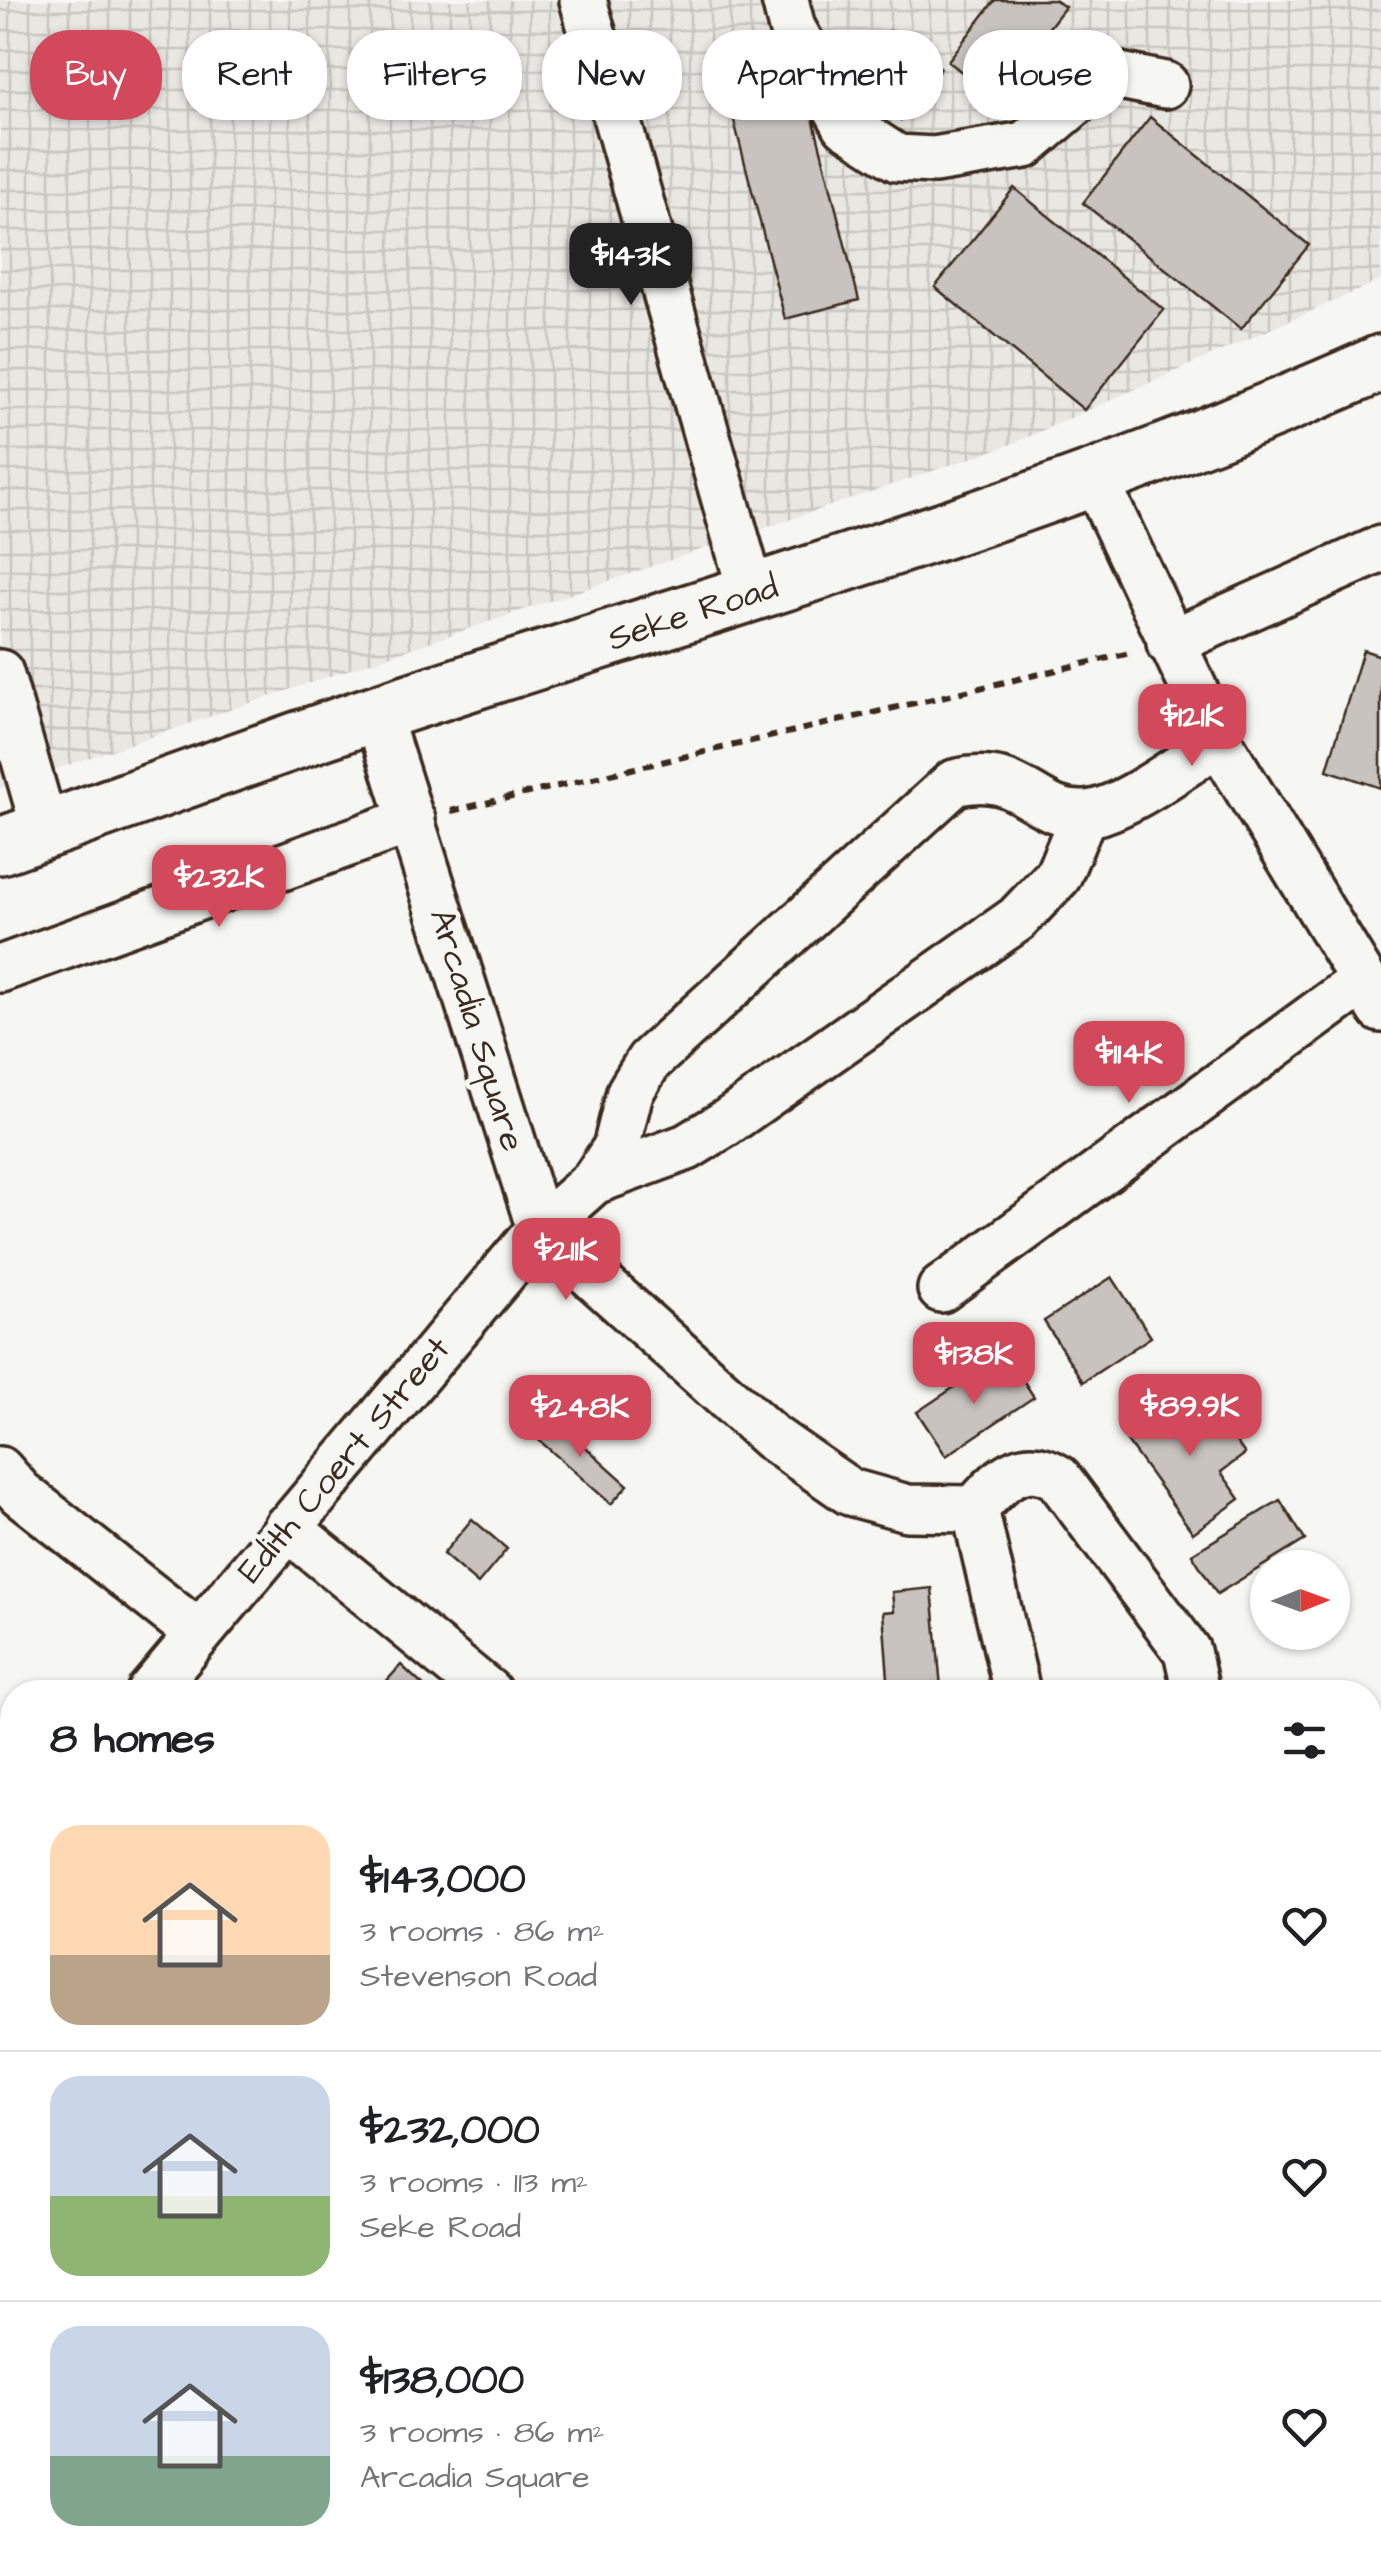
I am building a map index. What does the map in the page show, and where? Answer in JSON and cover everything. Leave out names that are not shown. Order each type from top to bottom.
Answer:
[{"type":"main road","name":"Seke Road","points":[[22,838],[377,713],[752,595],[1094,478],[1258,418],[1381,363]]},
{"type":"street","points":[[583,0],[752,595]]},
{"type":"street","points":[[785,0],[792,28],[846,125],[897,158],[934,160],[1025,146],[1098,82],[1120,76],[1165,84]]},
{"type":"street","points":[[941,1290],[1371,996],[1220,742],[1094,478]]},
{"type":"street","points":[[1170,644],[1381,548]]},
{"type":"street","points":[[0,674],[22,838]]},
{"type":"street","name":"Arcadia Square","points":[[377,713],[540,1229]]},
{"type":"street","points":[[594,1180],[616,1148],[630,1092],[649,1060],[954,782],[978,777],[1008,782],[1052,808],[1084,814],[1114,805],[1220,742]]},
{"type":"street","points":[[594,1180],[687,1147],[726,1123],[1016,919],[1058,876],[1084,814]]},
{"type":"street","points":[[0,970],[412,820]]},
{"type":"street","name":"Edith Coert Street","points":[[160,1680],[540,1229],[594,1180]]},
{"type":"street","points":[[540,1229],[771,1437],[850,1492],[907,1508],[975,1508],[998,1482],[1020,1468],[1042,1468],[1058,1478],[1187,1651],[1193,1680]]},
{"type":"street","points":[[0,1470],[20,1493],[199,1634]]},
{"type":"street","points":[[975,1508],[1014,1680]]},
{"type":"street","points":[[286,1528],[473,1680]]},
{"type":"path","points":[[412,820],[1170,644]]},
{"type":"shaded area","points":[[0,0],[1381,0],[1381,280],[1012,444],[0,788]]},
{"type":"building","points":[[995,0],[1055,0],[1065,7],[1047,30],[972,30]]},
{"type":"building","points":[[963,42],[963,73],[948,61]]},
{"type":"building","points":[[1150,117],[1309,245],[1241,329],[1083,203]]},
{"type":"building","points":[[734,120],[814,120],[859,300],[785,319]]},
{"type":"building","points":[[1014,188],[1164,310],[1084,410],[935,287]]},
{"type":"building","points":[[1363,650],[1381,656],[1381,788],[1327,770]]},
{"type":"building","points":[[1112,1277],[1151,1337],[1083,1382],[1044,1321]]},
{"type":"building","points":[[1011,1362],[1034,1397],[946,1456],[917,1412],[983,1368],[989,1377]]},
{"type":"building","points":[[1197,1388],[1245,1454],[1221,1472],[1240,1499],[1193,1533],[1126,1440]]},
{"type":"building","points":[[550,1415],[628,1485],[611,1504],[533,1435]]},
{"type":"building","points":[[1280,1500],[1305,1540],[1289,1550],[1250,1550],[1250,1574],[1217,1594],[1192,1554]]},
{"type":"building","points":[[472,1519],[507,1549],[478,1584],[443,1554]]},
{"type":"building","points":[[932,1588],[940,1680],[888,1680],[883,1612],[894,1611],[892,1592]]},
{"type":"building","points":[[401,1665],[417,1680],[388,1680]]}]
